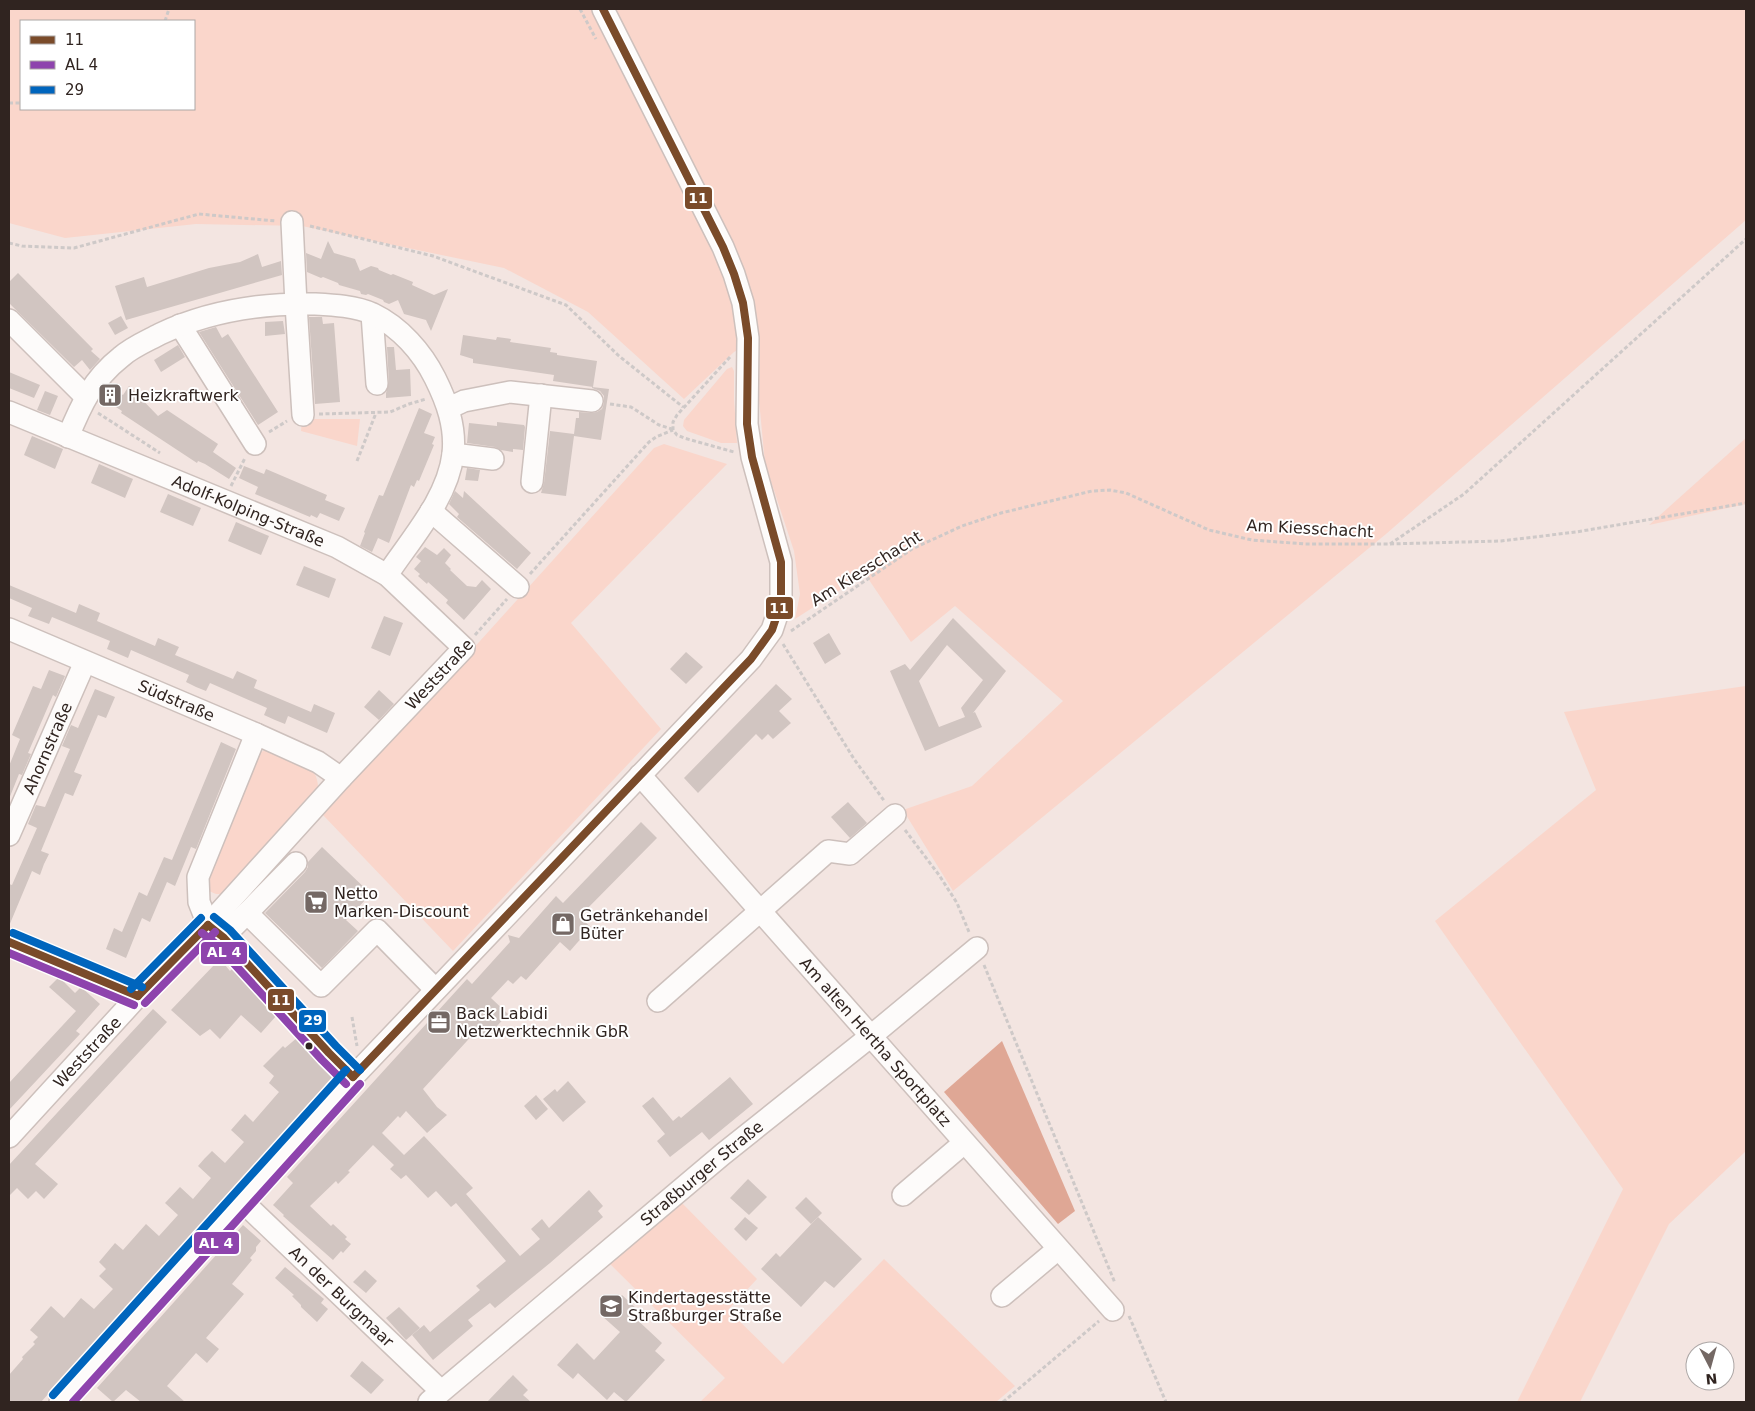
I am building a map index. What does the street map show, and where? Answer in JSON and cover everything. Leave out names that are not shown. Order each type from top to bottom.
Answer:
[{"type":"street","points":[[60,1402],[358,1071],[750,659],[772,630],[781,603],[781,562],[752,457],[747,424],[748,338],[743,303],[723,247],[603,9]]},
{"type":"street","points":[[292,222],[303,415]]},
{"type":"street","points":[[68,438],[84,400],[98,378],[122,356],[145,341],[180,325],[231,310],[256,306],[330,304],[372,314],[406,337],[430,368],[446,401],[453,436],[454,454],[441,496],[387,575]]},
{"type":"street","points":[[372,314],[377,384]]},
{"type":"street","points":[[9,320],[84,400]]},
{"type":"street","points":[[180,325],[254,444]]},
{"type":"street","points":[[446,401],[464,401],[510,392],[592,401]]},
{"type":"street","points":[[532,482],[541,395]]},
{"type":"street","name":"Adolf-Kolping-Straße","points":[[9,412],[68,438],[337,547],[387,575],[464,648]]},
{"type":"street","points":[[454,454],[493,459]]},
{"type":"street","points":[[431,512],[518,587]]},
{"type":"street","name":"Südstraße","points":[[9,630],[256,734],[318,762],[340,778]]},
{"type":"street","name":"Weststraße","points":[[9,1137],[138,996],[216,931],[340,778],[464,648]]},
{"type":"street","name":"Ahornstraße","points":[[9,834],[85,662]]},
{"type":"street","points":[[256,734],[198,877],[199,902],[216,931],[329,1053],[358,1071]]},
{"type":"street","name":"Am alten Hertha Sportplatz","points":[[640,775],[1113,1310]]},
{"type":"street","points":[[658,1001],[828,851],[850,854],[895,816]]},
{"type":"street","points":[[216,931],[247,913],[296,863]]},
{"type":"street","points":[[247,913],[321,986],[376,930],[435,989]]},
{"type":"street","points":[[9,942],[138,996]]},
{"type":"street","name":"Straßburger Straße","points":[[435,1397],[723,1154],[976,948]]},
{"type":"street","points":[[903,1195],[964,1142]]},
{"type":"street","name":"An der Burgmaar","points":[[242,1201],[435,1397]]},
{"type":"street","points":[[1002,1296],[1058,1249]]},
{"type":"path","points":[[580,9],[596,40]]},
{"type":"path","points":[[9,242],[22,246],[74,248],[198,214],[292,222],[432,256],[566,305],[619,356],[683,407]]},
{"type":"path","points":[[1389,544],[1464,494],[1746,238]]},
{"type":"path","points":[[672,430],[673,422],[683,407],[734,352],[735,361]]},
{"type":"path","points":[[84,400],[163,455]]},
{"type":"path","points":[[225,501],[240,466],[259,438],[298,415],[390,412],[409,404],[446,401]]},
{"type":"path","points":[[592,401],[631,407],[658,425],[672,430],[684,438],[752,457]]},
{"type":"path","points":[[357,461],[376,413]]},
{"type":"path","name":"Weststraße","points":[[464,648],[649,442],[672,430]]},
{"type":"path","name":"Am Kiesschacht","points":[[793,630],[912,549],[962,526],[1001,513],[1092,491],[1110,490],[1126,493],[1209,530],[1252,540],[1305,544],[1502,541],[1586,530],[1746,503]]},
{"type":"path","points":[[780,639],[854,759],[940,876],[957,903],[1117,1287]]},
{"type":"path","points":[[352,1017],[357,1046],[358,1071]]},
{"type":"path","points":[[1003,1402],[1113,1310],[1124,1305],[1166,1402]]},
{"type":"shaded area","points":[[9,9],[1746,9],[1746,220],[1386,534],[953,891],[903,810],[972,786],[1063,701],[955,606],[911,642],[865,574],[795,619],[800,594],[794,551],[765,463],[759,400],[760,337],[734,352],[684,399],[588,312],[504,268],[302,226],[196,224],[65,238],[9,223]]},
{"type":"shaded area","points":[[732,367],[734,371],[737,443],[721,443],[687,431],[683,426],[684,420],[727,369]]},
{"type":"shaded area","points":[[302,419],[360,419],[357,446],[301,431]]},
{"type":"shaded area","points":[[1746,438],[1746,504],[1649,525]]},
{"type":"shaded area","points":[[664,444],[727,464],[571,623],[661,729],[453,951],[323,815],[654,448]]},
{"type":"shaded area","points":[[1746,686],[1746,1151],[1669,1224],[1580,1402],[1517,1402],[1623,1189],[1435,921],[1596,790],[1564,712]]},
{"type":"shaded area","points":[[266,749],[310,769],[316,776],[318,788],[224,894],[216,894],[209,891],[203,877],[260,753]]},
{"type":"shaded area","points":[[1002,1041],[1075,1211],[1058,1224],[944,1092]]},
{"type":"shaded area","points":[[678,1199],[757,1279],[728,1310],[783,1364],[884,1259],[1015,1386],[996,1402],[700,1402],[725,1378],[606,1260]]},
{"type":"building","points":[[328,241],[334,253],[355,259],[360,271],[371,266],[378,268],[391,275],[393,274],[413,282],[412,285],[434,295],[448,289],[431,331],[426,320],[404,314],[398,300],[389,304],[368,294],[361,294],[360,291],[307,272],[306,253],[321,259]]},
{"type":"building","points":[[258,254],[262,267],[281,261],[282,275],[126,320],[115,286],[144,277],[147,287],[209,268],[240,262]]},
{"type":"building","points":[[18,273],[93,349],[91,351],[100,359],[90,370],[82,360],[74,367],[9,303],[9,282]]},
{"type":"building","points":[[121,316],[128,328],[115,335],[108,323]]},
{"type":"building","points":[[309,317],[322,317],[323,324],[334,323],[340,402],[315,404]]},
{"type":"building","points":[[283,321],[285,334],[265,336],[265,322]]},
{"type":"building","points":[[216,327],[222,338],[228,334],[278,412],[258,425],[199,332]]},
{"type":"building","points":[[463,335],[496,340],[497,337],[511,339],[510,342],[551,348],[550,352],[557,353],[557,355],[597,361],[593,387],[553,381],[554,375],[473,363],[473,359],[460,355]]},
{"type":"building","points":[[178,345],[185,357],[161,372],[154,360]]},
{"type":"building","points":[[387,347],[394,347],[396,370],[410,369],[411,396],[386,398],[389,383]]},
{"type":"building","points":[[9,372],[40,385],[34,398],[9,388]]},
{"type":"building","points":[[109,386],[123,395],[129,386],[158,416],[167,410],[218,444],[213,452],[236,468],[229,479],[205,464],[198,461],[197,463],[121,413],[122,411],[101,397]]},
{"type":"building","points":[[592,387],[609,389],[601,440],[574,436],[566,496],[541,493],[544,483],[550,431],[574,434],[576,418],[579,418],[579,412],[591,413],[602,409],[604,396],[600,391]]},
{"type":"building","points":[[45,391],[58,396],[50,415],[37,410]]},
{"type":"building","points":[[419,408],[432,414],[424,433],[435,437],[432,444],[434,445],[419,481],[417,480],[414,487],[411,485],[389,543],[378,538],[372,552],[360,546],[364,532],[379,495],[383,496]]},
{"type":"building","points":[[497,422],[524,425],[523,450],[513,449],[513,452],[467,443],[469,423],[497,426]]},
{"type":"building","points":[[32,436],[63,449],[55,469],[24,455]]},
{"type":"building","points":[[99,464],[133,479],[125,498],[91,483]]},
{"type":"building","points":[[244,466],[264,474],[266,469],[327,495],[325,500],[345,508],[339,521],[320,513],[317,518],[311,515],[310,517],[255,494],[258,487],[239,478]]},
{"type":"building","points":[[467,468],[480,470],[478,481],[465,480]]},
{"type":"building","points":[[455,491],[463,498],[464,491],[531,553],[517,569],[457,517],[459,514],[449,504]]},
{"type":"building","points":[[168,494],[201,508],[193,526],[160,512]]},
{"type":"building","points":[[236,522],[269,536],[261,555],[228,541]]},
{"type":"building","points":[[425,547],[437,555],[444,548],[451,555],[445,563],[467,586],[476,587],[482,580],[491,589],[464,620],[446,603],[448,600],[428,582],[427,584],[418,576],[420,574],[414,569],[421,561],[416,557]]},
{"type":"building","points":[[304,566],[336,579],[329,598],[296,585]]},
{"type":"building","points":[[9,585],[76,613],[79,604],[100,613],[97,621],[155,646],[158,638],[179,647],[175,655],[233,679],[237,671],[257,680],[254,688],[311,712],[314,704],[335,713],[327,733],[288,716],[285,724],[275,720],[264,715],[267,708],[210,683],[206,691],[196,687],[186,682],[189,675],[131,650],[128,658],[107,649],[110,641],[52,617],[49,624],[28,616],[32,608],[9,598]]},
{"type":"building","points":[[384,616],[403,623],[390,656],[371,648]]},
{"type":"building","points":[[953,618],[1006,671],[973,713],[975,712],[982,727],[925,751],[890,671],[905,664],[910,670]],"holes":[[[947,645],[983,680],[961,708],[965,717],[939,727],[919,681]]]},
{"type":"building","points":[[829,633],[841,654],[825,664],[813,643]]},
{"type":"building","points":[[686,652],[703,667],[686,684],[670,669]]},
{"type":"building","points":[[49,670],[65,676],[56,697],[53,695],[28,753],[31,754],[22,775],[19,774],[9,799],[9,766],[20,739],[12,735],[33,686],[41,689]]},
{"type":"building","points":[[776,684],[792,699],[779,711],[791,723],[773,739],[768,734],[762,740],[756,734],[698,793],[684,778]]},
{"type":"building","points":[[95,689],[115,697],[106,718],[98,715],[74,772],[82,775],[73,796],[65,793],[41,851],[49,854],[40,875],[32,871],[9,926],[9,884],[12,885],[37,828],[28,824],[36,805],[45,807],[70,749],[62,746],[71,725],[78,728]]},
{"type":"building","points":[[379,690],[394,704],[379,720],[364,707]]},
{"type":"building","points":[[221,742],[236,749],[196,849],[191,847],[175,886],[167,882],[150,922],[142,918],[126,958],[106,949],[114,928],[122,932],[139,892],[147,896],[164,857],[172,860]]},
{"type":"building","points":[[848,802],[867,823],[850,838],[831,817]]},
{"type":"building","points":[[641,822],[657,838],[579,917],[591,927],[570,951],[560,942],[526,980],[521,976],[513,984],[508,980],[491,998],[508,1014],[486,1038],[477,1030],[423,1089],[437,1107],[447,1115],[427,1133],[406,1111],[400,1118],[398,1116],[382,1133],[404,1155],[424,1136],[473,1188],[466,1194],[520,1256],[540,1239],[531,1229],[542,1219],[549,1228],[589,1190],[603,1206],[598,1211],[603,1217],[495,1308],[490,1303],[468,1320],[473,1326],[433,1360],[412,1335],[424,1325],[430,1332],[480,1290],[476,1286],[506,1261],[456,1203],[451,1207],[436,1191],[428,1198],[406,1175],[401,1179],[390,1169],[394,1165],[373,1145],[338,1184],[336,1181],[310,1206],[331,1226],[333,1224],[347,1237],[345,1239],[351,1244],[333,1260],[273,1205],[293,1183],[287,1177],[467,979],[472,984],[510,942],[508,935],[519,938],[556,896],[563,903]]},
{"type":"building","name":"Netto Marken-Discount","points":[[322,847],[371,894],[346,920],[358,931],[322,968],[265,913],[305,872],[308,862]]},
{"type":"building","points":[[215,964],[225,965],[230,971],[234,967],[277,1015],[261,1033],[241,1015],[220,1039],[210,1029],[200,1036],[171,1010]]},
{"type":"building","points":[[59,977],[75,993],[81,987],[100,1004],[76,1031],[80,1034],[9,1110],[9,1083],[76,1011],[49,987]]},
{"type":"building","points":[[153,1009],[167,1022],[35,1164],[58,1184],[44,1199],[36,1191],[28,1199],[17,1188],[9,1196],[9,1165]]},
{"type":"building","points":[[298,1037],[312,1053],[310,1054],[334,1076],[332,1081],[41,1402],[9,1402],[9,1375],[23,1359],[22,1357],[35,1344],[33,1342],[38,1337],[30,1330],[51,1306],[64,1318],[81,1298],[94,1309],[113,1289],[99,1276],[106,1269],[99,1262],[115,1243],[123,1250],[146,1224],[159,1236],[178,1215],[165,1203],[180,1187],[193,1199],[211,1178],[198,1166],[205,1158],[212,1151],[225,1163],[244,1142],[231,1130],[245,1114],[253,1122],[279,1092],[269,1083],[274,1076],[263,1066],[283,1046],[285,1048]]},
{"type":"building","points":[[730,1077],[753,1104],[709,1140],[702,1132],[670,1157],[657,1141],[665,1134],[642,1106],[653,1097],[673,1121],[679,1116],[681,1118]]},
{"type":"building","points":[[568,1081],[586,1102],[563,1122],[543,1099],[555,1089],[557,1092]]},
{"type":"building","points":[[536,1095],[548,1109],[536,1120],[524,1106]]},
{"type":"building","points":[[748,1179],[767,1197],[749,1215],[730,1198]]},
{"type":"building","points":[[806,1197],[822,1213],[811,1224],[795,1208]]},
{"type":"building","points":[[745,1217],[758,1228],[746,1241],[734,1229]]},
{"type":"building","points":[[818,1217],[862,1259],[834,1288],[825,1281],[801,1307],[761,1269],[776,1253],[780,1257]]},
{"type":"building","points":[[243,1225],[261,1241],[250,1258],[252,1260],[232,1284],[244,1294],[206,1338],[219,1349],[207,1363],[196,1353],[167,1386],[185,1402],[141,1402],[126,1390],[113,1402],[97,1388]]},
{"type":"building","points":[[285,1267],[324,1299],[321,1303],[328,1309],[317,1322],[301,1307],[292,1296],[294,1295],[275,1278]]},
{"type":"building","points":[[365,1270],[377,1281],[366,1293],[353,1282]]},
{"type":"building","points":[[622,1295],[638,1310],[632,1315],[662,1343],[655,1351],[665,1360],[626,1402],[614,1392],[607,1400],[578,1373],[573,1379],[557,1365],[577,1343],[594,1360],[620,1332],[602,1316]]},
{"type":"building","points":[[399,1307],[420,1328],[406,1340],[386,1318]]},
{"type":"building","points":[[362,1361],[384,1380],[371,1394],[350,1376]]},
{"type":"building","points":[[513,1375],[528,1390],[523,1395],[531,1402],[487,1402]]},
{"type":"transit line","name":"11","points":[[353,1077],[751,659],[772,630],[781,603],[781,562],[752,457],[747,424],[748,338],[743,303],[723,247],[603,9]]},
{"type":"transit line","name":"29","points":[[214,917],[230,930],[360,1070]]},
{"type":"transit line","name":"29","points":[[131,989],[201,918]]},
{"type":"transit line","name":"11","points":[[208,925],[223,937],[353,1077]]},
{"type":"transit line","name":"11","points":[[138,996],[208,925]]},
{"type":"transit line","points":[[145,1003],[215,932]]},
{"type":"transit line","name":"29","points":[[13,933],[142,987]]},
{"type":"transit line","points":[[202,933],[216,944],[346,1084]]},
{"type":"transit line","name":"11","points":[[9,942],[138,996]]},
{"type":"transit line","points":[[9,953],[134,1005]]},
{"type":"transit line","name":"29","points":[[53,1395],[346,1070]]},
{"type":"transit line","points":[[73,1402],[360,1084]]},
{"type":"place","name":"Heizkraftwerk","points":[[110,395]]},
{"type":"place","name":"Netto Marken-Discount","points":[[316,902]]},
{"type":"place","name":"Getränkehandel Büter","points":[[563,924]]},
{"type":"place","name":"Back Labidi Netzwerktechnik GbR","points":[[439,1022]]},
{"type":"place","name":"Kindertagesstätte Straßburger Straße","points":[[611,1306]]}]
